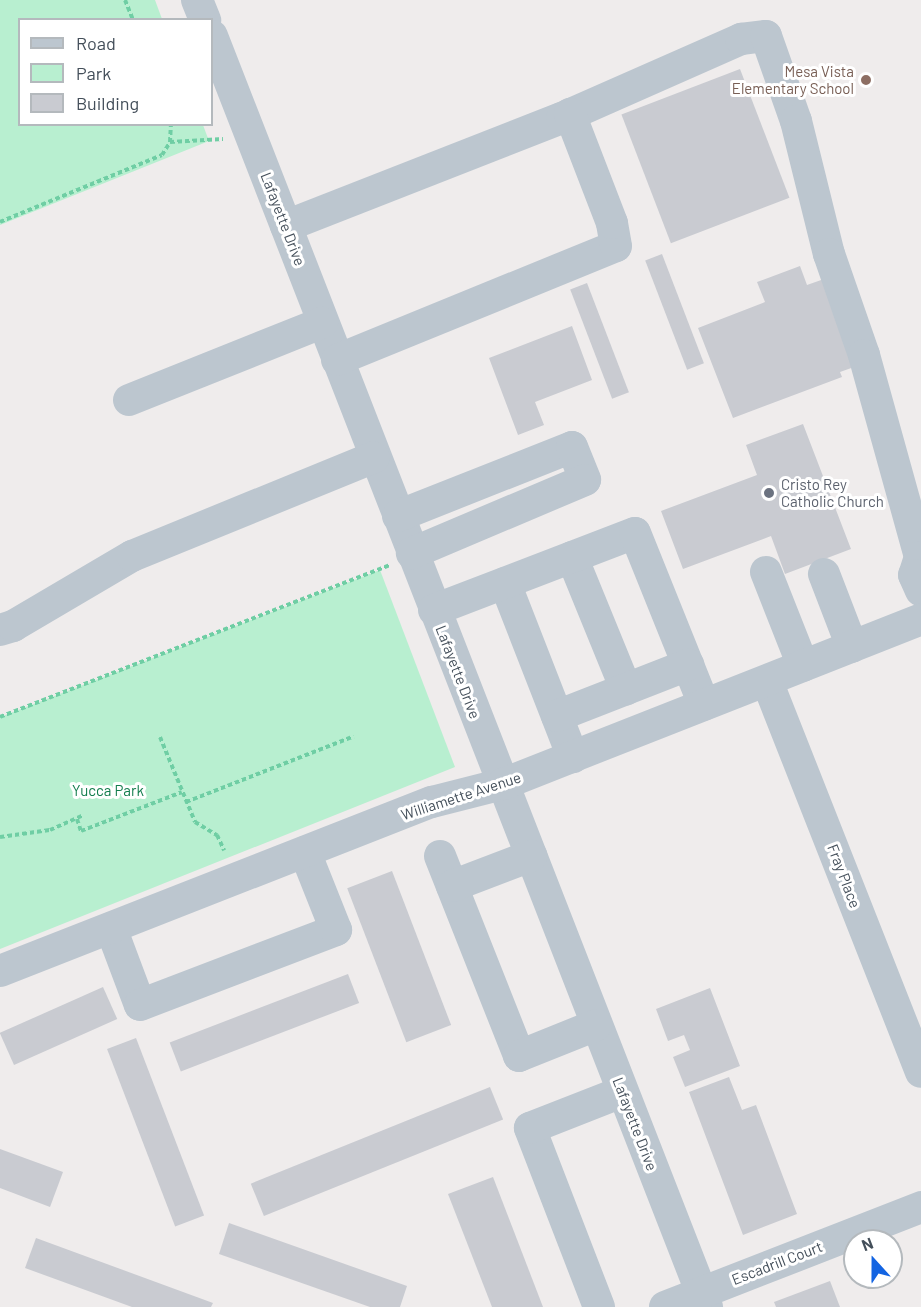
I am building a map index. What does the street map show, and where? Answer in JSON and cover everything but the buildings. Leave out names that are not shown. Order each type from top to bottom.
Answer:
[{"type":"street","points":[[197,0],[204,18]]},
{"type":"street","points":[[286,226],[570,114],[741,39],[766,36],[796,121],[829,254],[864,355],[920,557],[914,575],[921,591]]},
{"type":"street","name":"Lafayette Drive","points":[[213,39],[704,1300]]},
{"type":"street","points":[[337,360],[616,246],[612,223],[570,114]]},
{"type":"street","points":[[129,400],[322,322]]},
{"type":"street","points":[[398,516],[572,447],[585,480],[412,553]]},
{"type":"street","points":[[0,630],[13,626],[132,556],[374,457]]},
{"type":"street","points":[[434,610],[635,533],[704,705]]},
{"type":"street","points":[[572,557],[626,689]]},
{"type":"street","points":[[766,572],[803,666]]},
{"type":"street","points":[[824,574],[852,646]]},
{"type":"street","points":[[505,583],[573,757]]},
{"type":"street","name":"Williamette Avenue","points":[[0,971],[432,802],[503,784],[921,619]]},
{"type":"street","points":[[556,716],[688,665]]},
{"type":"street","name":"Fray Place","points":[[767,681],[921,1072]]},
{"type":"street","points":[[111,928],[140,1005],[336,930],[305,852]]},
{"type":"street","points":[[440,856],[519,1056],[596,1025]]},
{"type":"street","points":[[452,886],[531,856]]},
{"type":"street","points":[[598,1307],[530,1128],[622,1092]]},
{"type":"street","name":"Escadrill Court","points":[[665,1307],[704,1300],[921,1207]]},
{"type":"path","points":[[125,0],[132,18]]},
{"type":"path","points":[[0,222],[162,155],[170,142],[171,126]]},
{"type":"path","points":[[170,142],[251,136]]},
{"type":"path","points":[[0,717],[380,570],[412,553]]},
{"type":"path","points":[[160,736],[195,822],[217,835],[224,850]]},
{"type":"path","points":[[186,802],[354,736]]},
{"type":"path","points":[[76,819],[81,831],[182,792]]},
{"type":"path","points":[[0,837],[50,830],[82,816]]},
{"type":"green space","points":[[0,0],[155,0],[162,18],[18,18],[18,126],[203,126],[209,141],[0,225]]},
{"type":"green space","name":"Yucca Park","points":[[380,570],[455,767],[0,949],[0,717]]},
{"type":"place","name":"Mesa Vista Elementary School","points":[[866,80]]},
{"type":"place","name":"Cristo Rey Catholic Church","points":[[769,493]]}]
